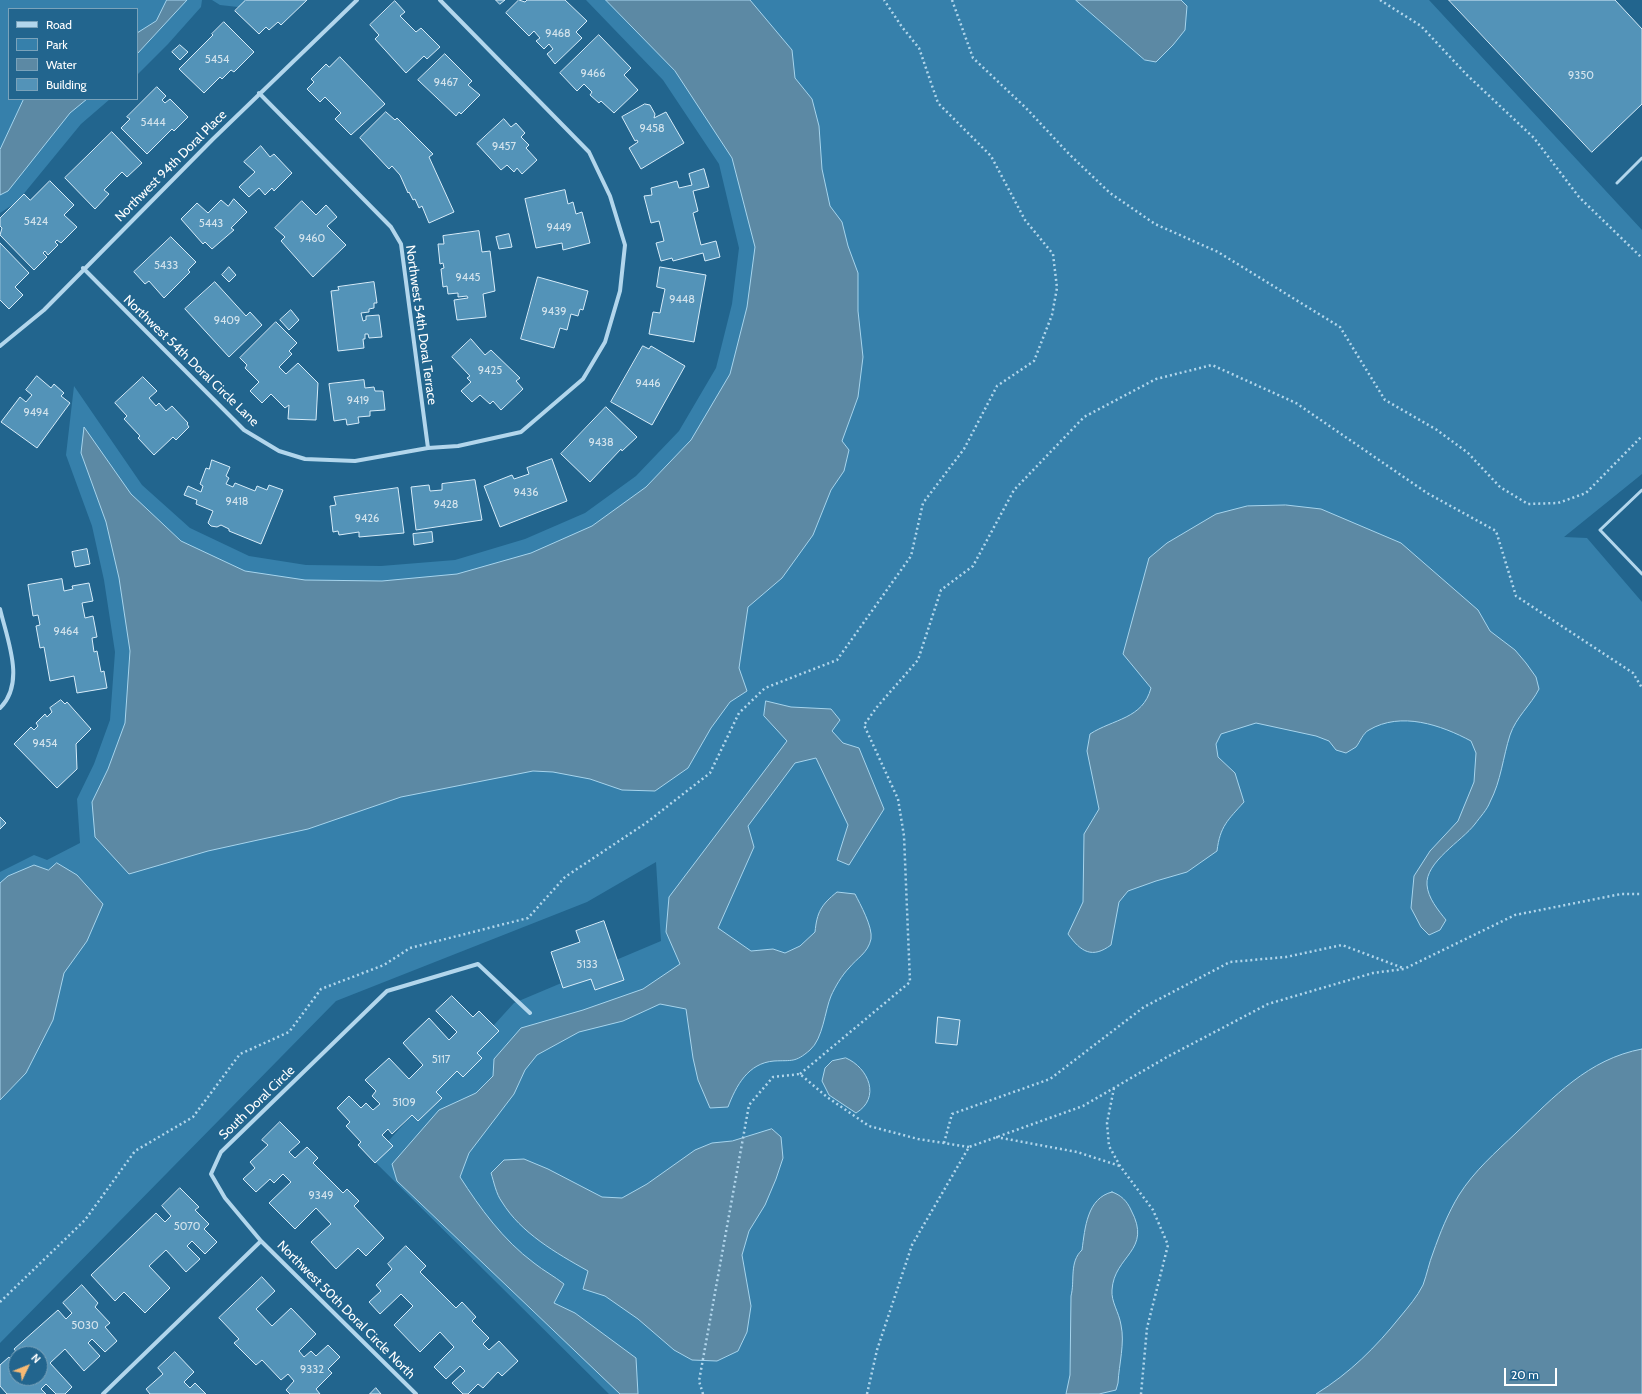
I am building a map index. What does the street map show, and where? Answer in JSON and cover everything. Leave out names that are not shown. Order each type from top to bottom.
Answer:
[{"type":"street","name":"Northwest 94th Doral Place","points":[[0,346],[44,310],[83,268],[259,93],[357,0]]},
{"type":"street","name":"Northwest 54th Doral Circle Lane","points":[[83,268],[244,430],[279,451],[305,459],[355,461],[428,448],[458,446],[521,432],[583,379],[605,342],[620,291],[625,245],[610,196],[589,152],[440,0]]},
{"type":"street","name":"Northwest 54th Doral Terrace","points":[[259,93],[391,227],[401,244],[428,448]]},
{"type":"street","points":[[0,609],[14,673],[10,693],[0,708]]},
{"type":"street","name":"South Doral Circle","points":[[261,1241],[225,1198],[211,1174],[221,1152],[387,991],[478,964],[530,1013]]},
{"type":"street","points":[[103,1394],[261,1241]]},
{"type":"street","name":"Northwest 50th Doral Circle North","points":[[261,1241],[416,1394]]},
{"type":"lane","points":[[1617,183],[1642,158]]},
{"type":"lane","points":[[1642,490],[1600,530],[1642,574]]},
{"type":"path","points":[[0,1302],[85,1220],[135,1151],[194,1117],[240,1054],[289,1032],[321,989],[384,965],[410,948],[528,918],[565,877],[646,822],[710,773],[738,713],[765,688],[837,660],[911,556],[923,503],[964,449],[998,386],[1034,361],[1052,314],[1057,288],[1053,254],[1025,220],[991,156],[938,103],[919,48],[902,27],[884,0]]},
{"type":"path","points":[[952,0],[973,58],[1026,108],[1069,154],[1110,193],[1155,224],[1218,252],[1340,327],[1385,400],[1437,430],[1468,453],[1500,487],[1528,504],[1558,503],[1586,493],[1642,436]]},
{"type":"path","points":[[1380,0],[1421,26],[1467,75],[1534,138],[1579,197],[1642,258]]},
{"type":"path","points":[[703,1394],[699,1381],[749,1105],[774,1077],[800,1074],[910,982],[904,836],[898,799],[864,725],[876,707],[918,660],[941,590],[973,566],[1014,490],[1084,417],[1156,379],[1212,365],[1296,403],[1427,494],[1496,531],[1516,596],[1633,673],[1642,688]]},
{"type":"path","points":[[800,1074],[827,1097],[869,1126],[944,1143],[969,1147],[1083,1106],[1167,1057],[1268,1004],[1373,973],[1404,969],[1515,915],[1621,894],[1642,894]]},
{"type":"path","points":[[944,1143],[952,1114],[1050,1079],[1144,1007],[1230,962],[1286,957],[1342,944],[1404,969]]},
{"type":"path","points":[[1114,1088],[1108,1123],[1109,1146],[1120,1166],[1153,1210],[1168,1245],[1147,1328],[1141,1394]]},
{"type":"path","points":[[996,1137],[1077,1152],[1120,1166]]},
{"type":"path","points":[[867,1394],[877,1350],[912,1245],[969,1147]]},
{"type":"green space","points":[[0,0],[202,0],[201,7],[168,44],[138,74],[138,8],[8,8],[8,100],[109,100],[81,124],[17,202],[0,213]]},
{"type":"green space","points":[[212,0],[249,0],[247,8],[220,5]]},
{"type":"green space","points":[[586,0],[1429,0],[1642,230],[1642,474],[1564,537],[1587,538],[1642,602],[1642,1394],[609,1394],[372,1159],[514,1003],[661,941],[656,862],[587,902],[336,1001],[0,1343],[0,872],[34,855],[47,860],[80,843],[77,799],[94,764],[110,720],[115,652],[104,580],[92,526],[66,455],[74,386],[142,485],[190,528],[249,556],[306,565],[381,566],[455,560],[525,539],[585,513],[636,476],[679,431],[716,368],[732,304],[739,248],[719,164],[663,80]]},
{"type":"water","points":[[167,0],[187,0],[138,53],[138,32],[156,21]]},
{"type":"water","points":[[606,0],[750,0],[792,50],[795,78],[812,99],[819,126],[822,169],[830,206],[842,222],[848,246],[858,273],[858,311],[863,357],[858,397],[842,441],[849,450],[844,471],[831,490],[813,535],[782,578],[748,607],[739,668],[747,691],[730,702],[711,728],[688,768],[655,791],[622,790],[590,779],[553,772],[533,771],[401,797],[308,829],[208,851],[129,874],[95,837],[92,802],[108,769],[125,723],[130,651],[119,578],[106,522],[81,453],[84,427],[131,494],[181,541],[245,571],[305,580],[382,581],[457,574],[531,553],[592,526],[646,487],[691,440],[730,374],[747,307],[755,247],[732,158],[675,71]]},
{"type":"water","points":[[1076,0],[1181,0],[1187,6],[1185,30],[1156,62],[1145,60]]},
{"type":"water","points":[[24,100],[86,100],[70,113],[8,191],[0,195],[0,150]]},
{"type":"water","points":[[1286,505],[1321,509],[1401,543],[1478,610],[1490,631],[1515,650],[1536,677],[1539,689],[1510,735],[1497,786],[1489,805],[1469,831],[1438,860],[1428,876],[1427,885],[1429,895],[1446,920],[1440,930],[1429,935],[1421,927],[1411,908],[1414,876],[1430,851],[1458,821],[1474,782],[1476,753],[1471,741],[1434,725],[1421,722],[1394,721],[1381,724],[1367,731],[1356,747],[1346,753],[1336,750],[1329,741],[1316,736],[1256,723],[1221,734],[1216,744],[1218,757],[1235,773],[1244,802],[1229,819],[1223,829],[1218,842],[1217,851],[1187,872],[1128,891],[1119,902],[1111,945],[1098,952],[1087,952],[1082,949],[1068,934],[1083,902],[1084,834],[1099,809],[1087,751],[1090,734],[1134,712],[1147,698],[1151,688],[1123,654],[1149,558],[1167,543],[1216,514],[1247,506]]},
{"type":"water","points":[[766,701],[791,707],[831,709],[840,720],[832,731],[843,743],[859,748],[884,809],[849,865],[837,860],[848,825],[816,758],[795,763],[748,826],[754,847],[718,928],[751,951],[773,949],[785,953],[800,946],[815,932],[817,919],[821,909],[837,892],[855,894],[870,928],[870,944],[865,952],[852,964],[839,981],[831,996],[818,1039],[810,1050],[797,1059],[789,1061],[774,1061],[757,1066],[744,1077],[739,1084],[728,1107],[710,1108],[698,1080],[693,1058],[686,1009],[660,1004],[623,1021],[579,1032],[537,1055],[525,1070],[514,1094],[469,1153],[460,1177],[484,1212],[502,1234],[534,1263],[564,1284],[554,1303],[575,1313],[636,1358],[638,1394],[620,1394],[397,1181],[392,1164],[439,1110],[476,1093],[493,1076],[494,1059],[521,1028],[583,1010],[643,989],[680,964],[666,932],[669,897],[787,741],[764,716]]},
{"type":"water","points":[[57,863],[77,875],[103,904],[87,941],[64,973],[53,1020],[26,1073],[0,1100],[0,883],[8,876],[34,865],[48,870]]},
{"type":"water","points":[[1642,1049],[1642,1394],[1316,1394],[1362,1359],[1382,1339],[1413,1301],[1423,1285],[1444,1223],[1451,1209],[1465,1186],[1486,1162],[1558,1093],[1588,1070],[1623,1054]]},
{"type":"water","points":[[846,1058],[861,1069],[869,1084],[870,1092],[868,1099],[864,1107],[856,1113],[829,1095],[822,1081],[825,1068],[832,1061]]},
{"type":"water","points":[[772,1129],[781,1137],[783,1158],[765,1205],[749,1231],[742,1255],[751,1306],[747,1332],[738,1351],[717,1361],[692,1360],[674,1350],[638,1319],[605,1296],[583,1289],[588,1271],[540,1241],[519,1223],[500,1199],[491,1173],[504,1160],[524,1159],[548,1169],[602,1197],[622,1198],[647,1184],[695,1150],[712,1143],[732,1141]]},
{"type":"water","points":[[1112,1192],[1126,1201],[1137,1224],[1138,1235],[1135,1244],[1114,1278],[1112,1290],[1122,1332],[1118,1383],[1116,1390],[1099,1394],[1066,1394],[1070,1375],[1071,1296],[1075,1260],[1082,1250],[1084,1232],[1092,1207],[1097,1200]]},
{"type":"building","points":[[246,0],[307,0],[281,25],[278,22],[269,30],[266,27],[259,34],[235,11]]},
{"type":"building","points":[[496,0],[505,0],[500,4]]},
{"type":"building","points":[[519,0],[525,2],[527,0],[565,0],[587,21],[576,32],[582,38],[555,64],[547,54],[553,49],[549,44],[544,49],[536,41],[540,38],[534,31],[529,36],[506,13]]},
{"type":"building","points":[[1449,0],[1615,0],[1642,29],[1642,104],[1592,152]]},
{"type":"building","points":[[395,1],[405,12],[400,16],[416,32],[421,28],[440,47],[427,59],[424,56],[406,73],[375,39],[379,35],[370,25]]},
{"type":"building","points":[[224,22],[254,52],[234,72],[231,70],[222,79],[220,77],[204,93],[179,69]]},
{"type":"building","points":[[599,35],[631,68],[624,75],[638,90],[614,113],[601,101],[599,103],[590,95],[592,92],[584,84],[577,91],[560,73]]},
{"type":"building","points":[[180,45],[188,52],[180,60],[172,52]]},
{"type":"building","points":[[445,54],[472,81],[468,85],[480,95],[461,114],[459,112],[456,116],[418,80]]},
{"type":"building","points":[[340,57],[385,104],[351,135],[335,119],[341,113],[325,97],[320,102],[307,89],[314,82],[311,79],[326,64],[329,67]]},
{"type":"building","points":[[157,87],[166,96],[162,100],[165,103],[170,99],[188,117],[174,131],[172,129],[147,154],[121,128],[130,119],[127,117]]},
{"type":"building","points":[[645,104],[650,105],[655,114],[654,118],[666,112],[684,143],[641,169],[629,148],[638,142],[637,140],[635,141],[622,117]]},
{"type":"building","points":[[386,112],[395,120],[397,118],[433,154],[429,157],[454,212],[429,223],[422,206],[419,208],[415,199],[413,200],[409,192],[408,193],[400,175],[392,166],[389,169],[360,138]]},
{"type":"building","points":[[504,119],[511,127],[516,123],[525,133],[521,137],[529,145],[526,148],[537,160],[522,174],[517,168],[514,172],[507,165],[501,170],[477,144]]},
{"type":"building","points":[[112,132],[142,163],[127,177],[122,172],[104,190],[109,194],[95,209],[65,178]]},
{"type":"building","points":[[261,146],[270,157],[274,154],[292,173],[274,191],[272,188],[265,195],[259,188],[249,197],[239,187],[255,172],[244,162]]},
{"type":"building","points":[[704,169],[709,187],[693,191],[698,211],[693,213],[701,245],[716,241],[720,257],[705,261],[703,253],[673,261],[672,258],[661,261],[656,243],[664,241],[659,221],[651,223],[644,196],[652,195],[651,188],[677,181],[679,188],[692,185],[689,174]]},
{"type":"building","points":[[50,181],[74,205],[64,215],[77,227],[61,243],[57,240],[55,242],[58,245],[48,255],[45,251],[43,253],[47,257],[34,270],[0,235],[2,228],[0,226],[0,218],[24,194],[30,200]]},
{"type":"building","points":[[565,190],[568,204],[573,202],[576,214],[582,212],[590,243],[563,250],[562,243],[536,248],[525,199]]},
{"type":"building","points":[[234,199],[247,212],[231,228],[234,230],[212,249],[205,242],[203,244],[181,219],[197,203],[208,213],[221,200],[228,206]]},
{"type":"building","points":[[302,201],[316,215],[326,205],[337,217],[327,226],[346,245],[313,277],[281,241],[285,237],[275,228]]},
{"type":"building","points":[[479,231],[482,252],[490,251],[495,291],[483,294],[486,317],[457,320],[454,300],[468,298],[467,296],[458,297],[458,293],[448,294],[447,286],[443,287],[441,269],[444,268],[443,263],[440,264],[438,244],[444,244],[443,236]]},
{"type":"building","points":[[509,234],[512,247],[499,249],[496,237]]},
{"type":"building","points":[[171,237],[196,262],[188,270],[190,272],[164,298],[149,281],[145,284],[134,272]]},
{"type":"building","points":[[0,243],[29,273],[15,287],[23,295],[9,309],[0,300]]},
{"type":"building","points":[[229,267],[236,275],[229,282],[222,275]]},
{"type":"building","points":[[660,267],[706,275],[694,342],[649,334],[653,312],[660,313],[665,289],[657,287]]},
{"type":"building","points":[[538,277],[588,291],[583,310],[580,309],[578,316],[571,314],[567,330],[560,328],[554,348],[521,339]]},
{"type":"building","points":[[215,282],[246,316],[250,312],[262,325],[229,357],[185,309]]},
{"type":"building","points":[[374,282],[377,303],[374,303],[374,308],[369,309],[369,312],[361,313],[363,321],[366,320],[366,316],[379,315],[382,337],[369,338],[368,334],[365,334],[365,339],[363,339],[364,348],[338,351],[331,291],[339,290],[338,287]]},
{"type":"building","points":[[291,310],[299,320],[289,330],[280,320]]},
{"type":"building","points":[[276,322],[297,343],[289,351],[292,354],[279,367],[286,374],[298,363],[318,383],[316,420],[288,419],[289,405],[285,408],[271,394],[262,403],[250,391],[259,382],[245,368],[247,365],[240,358]]},
{"type":"building","points":[[471,339],[485,355],[491,350],[520,378],[516,381],[523,389],[501,410],[493,401],[490,404],[480,395],[472,402],[461,391],[471,382],[467,378],[470,376],[452,357]]},
{"type":"building","points":[[643,346],[649,349],[651,346],[685,366],[652,425],[611,402]]},
{"type":"building","points":[[37,376],[51,388],[54,384],[64,393],[61,396],[70,403],[37,448],[1,422],[20,397],[26,402],[32,395],[26,390]]},
{"type":"building","points":[[143,377],[157,391],[149,398],[156,406],[159,403],[166,411],[172,406],[188,423],[187,424],[189,427],[176,440],[173,437],[154,455],[138,438],[140,436],[124,419],[127,416],[115,403]]},
{"type":"building","points":[[364,380],[365,388],[374,387],[375,391],[383,391],[385,410],[370,411],[370,416],[358,417],[359,423],[347,425],[346,419],[334,421],[329,384]]},
{"type":"building","points":[[606,407],[637,437],[622,451],[621,449],[590,482],[561,454]]},
{"type":"building","points":[[552,459],[567,501],[500,527],[484,486],[512,475],[514,479],[529,474],[527,468]]},
{"type":"building","points":[[212,460],[230,467],[226,476],[229,478],[226,484],[233,487],[235,483],[255,491],[257,486],[267,490],[269,485],[283,490],[261,544],[229,531],[229,529],[221,525],[217,527],[211,526],[208,523],[213,511],[196,504],[197,500],[184,495],[188,486],[201,492],[203,486],[200,484],[206,468],[209,469]]},
{"type":"building","points":[[475,480],[482,520],[416,530],[411,487],[429,485],[430,491],[442,490],[442,484]]},
{"type":"building","points":[[398,488],[404,533],[359,537],[359,532],[339,535],[338,531],[333,532],[330,506],[336,505],[334,497]]},
{"type":"building","points":[[432,532],[433,542],[414,545],[413,534]]},
{"type":"building","points":[[87,549],[90,564],[75,567],[72,552]]},
{"type":"building","points":[[62,579],[64,591],[73,589],[72,586],[89,583],[93,601],[82,603],[85,618],[93,616],[97,637],[92,638],[94,652],[97,651],[101,672],[104,671],[107,688],[77,693],[74,676],[50,681],[44,647],[40,648],[36,626],[40,625],[38,615],[33,616],[28,585]]},
{"type":"building","points":[[61,700],[65,704],[67,702],[91,729],[76,744],[77,769],[57,788],[14,744],[31,727],[34,730],[38,726],[36,723],[45,714],[47,717],[52,712],[50,708]]},
{"type":"building","points":[[0,817],[6,823],[0,829]]},
{"type":"building","points":[[604,921],[624,980],[595,990],[591,979],[563,988],[551,952],[580,942],[576,931]]},
{"type":"building","points":[[452,996],[473,1017],[479,1011],[499,1031],[477,1053],[482,1058],[463,1077],[457,1071],[436,1092],[442,1098],[418,1121],[412,1115],[392,1134],[388,1129],[382,1135],[393,1146],[375,1163],[358,1145],[361,1142],[346,1126],[350,1122],[337,1108],[349,1096],[361,1108],[366,1103],[373,1110],[380,1104],[372,1096],[376,1091],[365,1080],[389,1058],[409,1079],[423,1065],[403,1043],[429,1018],[449,1040],[457,1032],[436,1011]]},
{"type":"building","points":[[938,1017],[960,1020],[957,1045],[936,1043]]},
{"type":"building","points":[[280,1122],[300,1142],[289,1152],[295,1158],[307,1147],[318,1158],[313,1163],[343,1193],[347,1189],[359,1201],[354,1206],[384,1238],[366,1256],[358,1248],[336,1269],[311,1242],[331,1224],[316,1208],[295,1229],[269,1203],[291,1182],[283,1174],[274,1183],[270,1179],[256,1192],[243,1179],[255,1168],[250,1162],[268,1145],[262,1140]]},
{"type":"building","points":[[180,1188],[199,1207],[195,1210],[209,1224],[204,1229],[217,1242],[205,1254],[192,1241],[187,1246],[200,1259],[186,1272],[166,1250],[149,1266],[170,1288],[145,1313],[124,1292],[115,1301],[91,1275],[156,1213],[165,1222],[171,1216],[162,1206]]},
{"type":"building","points":[[406,1246],[426,1266],[420,1272],[456,1308],[462,1302],[476,1317],[472,1321],[489,1338],[483,1344],[489,1350],[499,1341],[518,1361],[502,1376],[498,1372],[483,1388],[478,1384],[468,1394],[463,1394],[452,1383],[465,1371],[460,1366],[446,1379],[434,1367],[454,1347],[440,1332],[420,1352],[394,1325],[413,1306],[401,1294],[380,1314],[369,1302],[381,1291],[376,1285],[392,1269],[388,1264]]},
{"type":"building","points":[[262,1277],[275,1291],[256,1309],[272,1326],[291,1308],[316,1334],[299,1351],[304,1357],[311,1351],[316,1356],[328,1345],[340,1357],[328,1369],[332,1373],[316,1389],[320,1394],[290,1394],[286,1390],[294,1381],[288,1374],[281,1380],[262,1360],[256,1365],[234,1343],[239,1339],[219,1318]]},
{"type":"building","points":[[82,1285],[98,1303],[95,1307],[110,1323],[105,1327],[117,1341],[105,1352],[92,1339],[88,1343],[100,1356],[84,1371],[65,1349],[50,1363],[72,1387],[65,1394],[56,1394],[48,1386],[48,1346],[17,1346],[58,1310],[66,1319],[72,1313],[63,1303]]},
{"type":"building","points":[[175,1352],[194,1372],[184,1382],[190,1388],[195,1383],[206,1394],[150,1394],[146,1389],[163,1374],[158,1368]]},
{"type":"building","points":[[8,1358],[8,1386],[44,1386],[41,1389],[46,1394],[7,1394],[0,1386],[0,1365]]},
{"type":"building","points":[[376,1388],[381,1394],[370,1394]]}]
